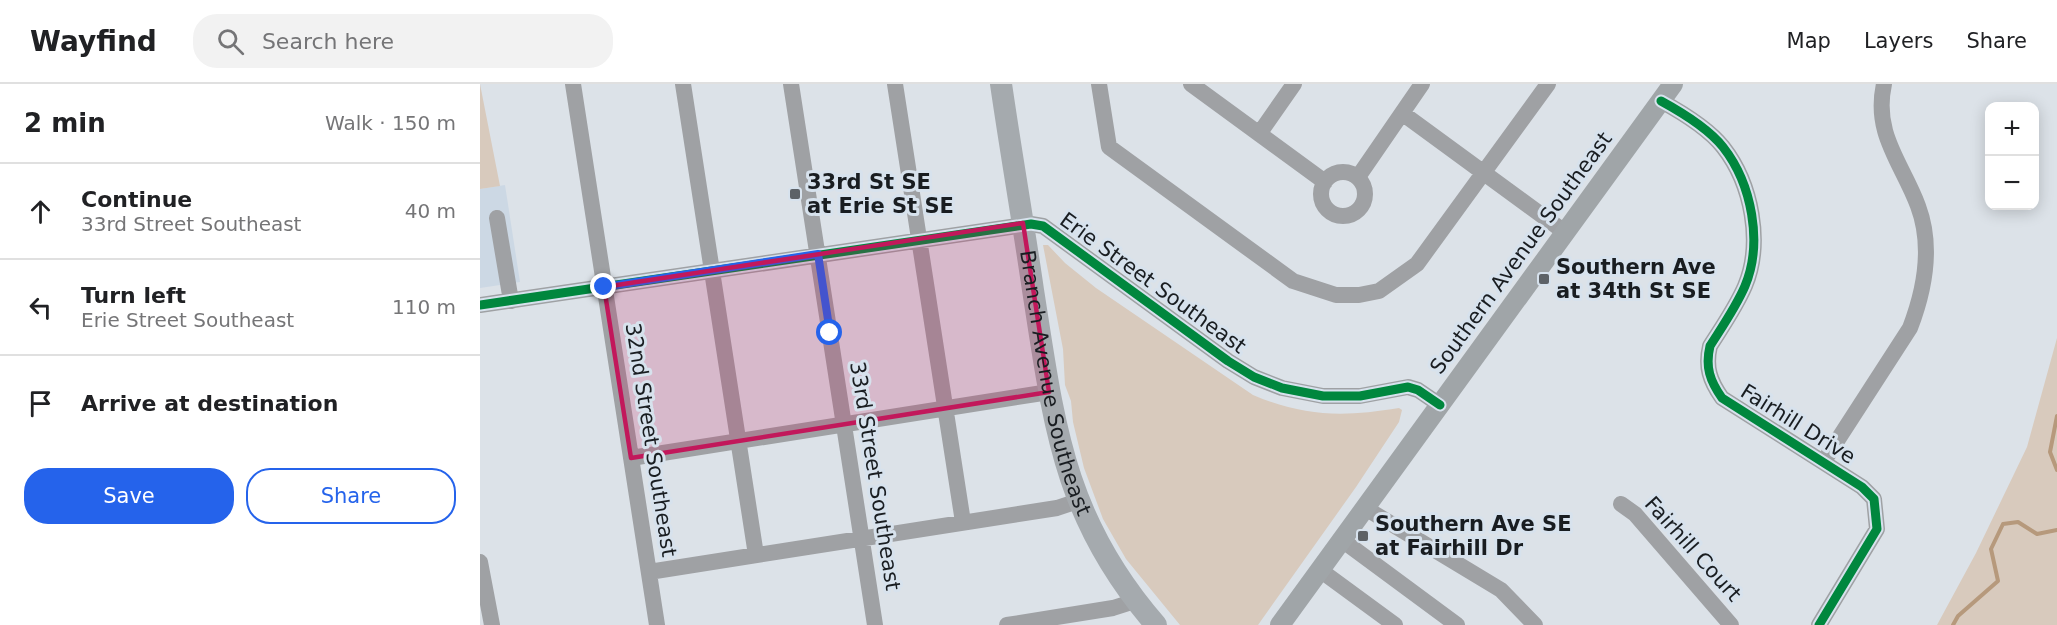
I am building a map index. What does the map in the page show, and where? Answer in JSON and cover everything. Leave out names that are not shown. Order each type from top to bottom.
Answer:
[{"type":"highway","name":"Branch Avenue Southeast","points":[[1001,84],[1049,392],[1066,467],[1078,501],[1105,556],[1135,601],[1156,625]]},
{"type":"main road","name":"Southern Avenue Southeast","points":[[1282,624],[1673,84]]},
{"type":"street","name":"32nd Street Southeast","points":[[573,84],[657,625]]},
{"type":"street","points":[[683,84],[714,270],[720,328],[756,555]]},
{"type":"street","name":"33rd Street Southeast","points":[[791,84],[875,625]]},
{"type":"street","points":[[895,84],[963,522]]},
{"type":"street","points":[[1099,84],[1109,147],[1293,281],[1336,295],[1379,291],[1417,264],[1548,84]]},
{"type":"street","points":[[1191,84],[1325,182]]},
{"type":"street","points":[[1259,134],[1294,84]]},
{"type":"street","points":[[1358,177],[1422,84]]},
{"type":"street","points":[[1824,461],[1910,328],[1925,273],[1926,238],[1922,219],[1885,135],[1884,84]]},
{"type":"street","name":"Fairhill Drive","points":[[1661,101],[1705,129],[1722,146],[1737,167],[1744,184],[1752,217],[1753,244],[1745,286],[1710,346],[1707,357],[1712,384],[1722,398],[1824,461],[1868,492],[1875,504],[1878,521],[1869,546],[1819,625]]},
{"type":"street","points":[[1402,113],[1566,233]]},
{"type":"street","points":[[1344,172],[1358,177],[1362,183],[1365,198],[1357,211],[1343,215],[1335,214],[1324,204],[1322,189],[1325,182],[1330,177],[1344,172]]},
{"type":"street","points":[[497,218],[511,301]]},
{"type":"street","name":"Erie Street Southeast","points":[[480,306],[1023,223],[1044,226],[1228,361],[1263,381],[1301,393],[1338,397],[1374,394],[1408,387],[1418,390],[1440,405]]},
{"type":"street","points":[[631,458],[1049,392]]},
{"type":"street","points":[[649,572],[1058,508],[1078,501]]},
{"type":"street","name":"Fairhill Court","points":[[1621,504],[1635,514],[1731,625]]},
{"type":"street","points":[[1365,508],[1501,590],[1535,625]]},
{"type":"street","points":[[1342,540],[1457,625]]},
{"type":"street","points":[[480,562],[492,625]]},
{"type":"street","points":[[1320,570],[1395,625]]},
{"type":"street","points":[[1007,625],[1113,608],[1135,601]]},
{"type":"highlighted area","points":[[1023,223],[1049,392],[631,458],[604,287]]},
{"type":"shaded area","points":[[480,84],[500,186],[480,189]]},
{"type":"shaded area","points":[[505,185],[520,282],[480,288],[480,189]]},
{"type":"shaded area","points":[[1043,245],[1048,245],[1065,263],[1096,288],[1253,395],[1290,408],[1325,413],[1360,413],[1399,408],[1402,410],[1399,422],[1356,487],[1258,625],[1180,625],[1126,559],[1103,519],[1084,468],[1073,422],[1071,401],[1065,385],[1063,349]]},
{"type":"shaded area","points":[[2057,338],[2057,625],[1937,625],[1976,553],[2027,447]]},
{"type":"waterway","points":[[2057,416],[2050,452],[2057,470]]},
{"type":"waterway","points":[[1953,625],[1958,616],[1998,581],[1991,549],[2003,524],[2018,522],[2037,534],[2057,530]]},
{"type":"cycle path","points":[[1661,101],[1703,127],[1723,147],[1741,178],[1752,214],[1753,251],[1745,286],[1710,346],[1708,367],[1714,386],[1722,398],[1862,487],[1874,499],[1877,529],[1819,625]]},
{"type":"cycle path","points":[[480,305],[1031,224],[1043,226],[1228,361],[1254,377],[1282,388],[1323,396],[1360,396],[1408,387],[1418,390],[1440,405]]},
{"type":"place","name":"33rd St SE at Erie St SE","points":[[795,194]]},
{"type":"place","name":"Southern Ave at 34th St SE","points":[[1544,279]]},
{"type":"place","name":"Southern Ave SE at Fairhill Dr","points":[[1363,536]]},
{"type":"route","points":[[604,287],[818,254],[830,333]]}]
